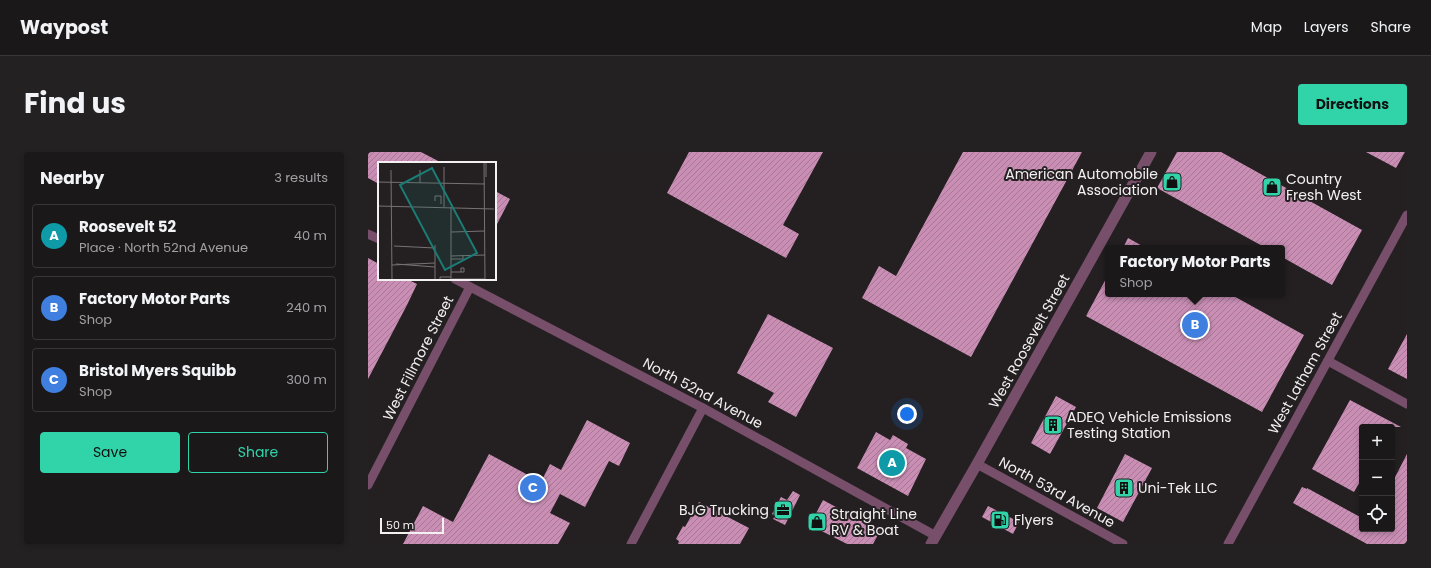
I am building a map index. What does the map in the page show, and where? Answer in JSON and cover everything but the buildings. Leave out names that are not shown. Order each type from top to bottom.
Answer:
[{"type":"street","name":"West Roosevelt Street","points":[[934,540],[1151,152]]},
{"type":"street","name":"West Latham Street","points":[[1228,544],[1407,215]]},
{"type":"street","points":[[368,234],[378,239]]},
{"type":"street","name":"North 52nd Avenue","points":[[456,280],[703,408],[934,540]]},
{"type":"street","name":"West Fillmore Street","points":[[368,485],[470,287]]},
{"type":"street","points":[[1328,361],[1407,404]]},
{"type":"street","points":[[631,544],[703,408]]},
{"type":"street","name":"North 53rd Avenue","points":[[977,464],[1123,544]]},
{"type":"place","name":"American Automobile Association","points":[[1172,182]]},
{"type":"place","name":"Country Fresh West","points":[[1272,187]]},
{"type":"place","name":"Factory Motor Parts","points":[[1195,325]]},
{"type":"place","name":"ADEQ Vehicle Emissions Testing Station","points":[[1053,425]]},
{"type":"place","name":"Roosevelt 52","points":[[892,463]]},
{"type":"place","name":"Bristol Myers Squibb","points":[[533,488]]},
{"type":"place","name":"Uni-Tek LLC","points":[[1124,488]]},
{"type":"place","name":"BJG Trucking","points":[[783,510]]},
{"type":"place","name":"Flyers","points":[[1000,520]]},
{"type":"place","name":"Straight Line RV & Boat","points":[[817,522]]}]
